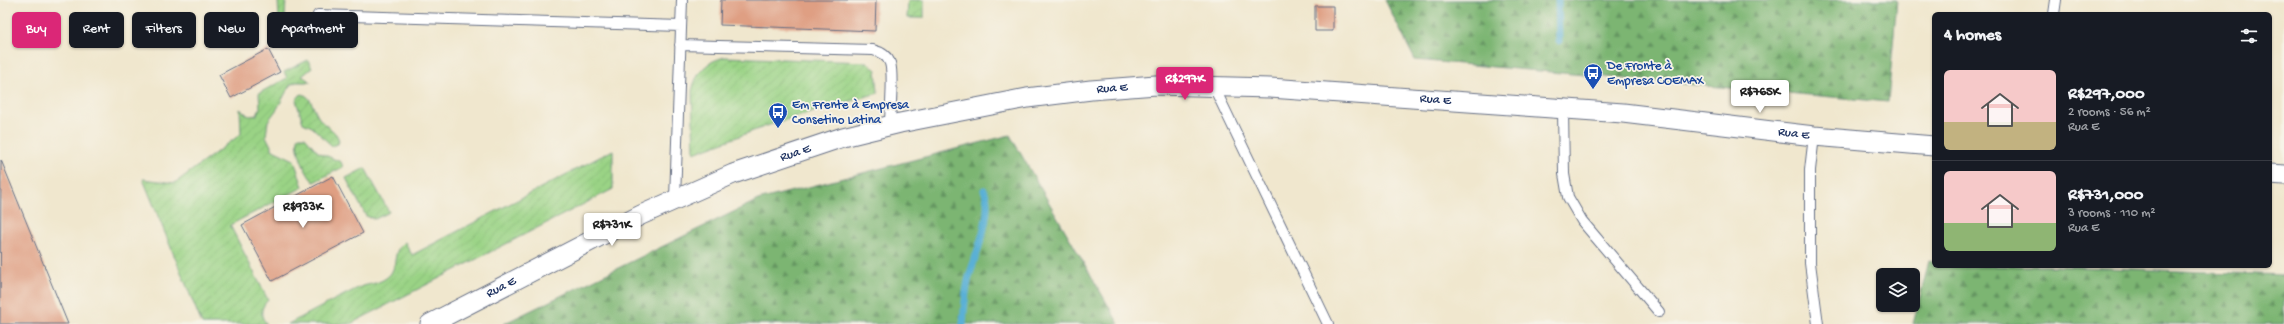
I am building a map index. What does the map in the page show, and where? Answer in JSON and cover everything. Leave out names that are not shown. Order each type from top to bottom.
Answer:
[{"type":"street","name":"Rua E","points":[[430,324],[675,199],[733,174],[788,155],[890,125],[963,109],[1034,97],[1124,87],[1213,85],[1623,113],[1814,136],[1932,146]]},
{"type":"street","points":[[2272,174],[2284,175]]},
{"type":"lane","points":[[675,199],[682,0]]},
{"type":"lane","points":[[2054,12],[2056,0]]},
{"type":"lane","points":[[358,16],[680,26]]},
{"type":"lane","points":[[680,45],[873,50],[881,52],[890,62],[891,68],[890,125]]},
{"type":"lane","points":[[1213,85],[1328,324]]},
{"type":"lane","points":[[1563,109],[1564,174],[1568,197],[1582,221],[1659,312]]},
{"type":"lane","points":[[1814,136],[1810,170],[1810,263],[1818,324]]},
{"type":"green space","points":[[278,0],[286,0],[285,12],[279,12]]},
{"type":"green space","points":[[908,0],[924,0],[924,18],[907,18]]},
{"type":"green space","points":[[1385,0],[1897,0],[1888,102],[1415,60]]},
{"type":"green space","points":[[725,57],[867,62],[876,70],[878,93],[772,124],[694,153],[692,91],[694,84],[703,68],[713,61]]},
{"type":"green space","points":[[308,60],[312,68],[302,76],[311,82],[296,82],[290,85],[277,109],[268,121],[266,136],[273,150],[294,160],[303,187],[230,225],[268,300],[262,309],[264,321],[267,324],[202,324],[143,179],[175,183],[241,134],[240,109],[249,116],[257,115],[260,107],[259,93],[287,78],[284,72]]},
{"type":"green space","points":[[301,94],[308,97],[319,118],[336,134],[339,141],[338,144],[332,146],[312,127],[303,123],[296,100]]},
{"type":"green space","points":[[1010,135],[1119,324],[503,324],[758,200]]},
{"type":"green space","points":[[299,137],[305,137],[318,152],[341,162],[343,167],[314,182],[307,174],[301,160],[298,147]]},
{"type":"green space","points":[[613,150],[613,189],[350,324],[288,324],[360,287],[376,283],[386,278],[393,270],[400,245],[405,242],[412,255]]},
{"type":"green space","points":[[365,168],[389,212],[375,219],[366,216],[346,178]]},
{"type":"green space","points":[[1929,261],[1932,261],[1932,268],[2105,268],[2284,275],[2284,324],[1913,324],[1916,312],[1920,312],[1920,296]]},
{"type":"building","points":[[721,0],[876,0],[875,31],[720,25]]},
{"type":"building","points":[[1315,6],[1333,6],[1333,31],[1315,31]]},
{"type":"building","points":[[268,49],[280,72],[231,98],[219,75]]},
{"type":"building","points":[[1,160],[68,324],[0,324]]},
{"type":"building","points":[[333,176],[363,233],[272,281],[242,225]]},
{"type":"waterway","points":[[1558,0],[1559,41]]},
{"type":"waterway","points":[[963,324],[968,281],[982,235],[987,211],[987,200],[984,190]]},
{"type":"place","name":"De Fronte à Empresa COEMAX","points":[[1593,90]]},
{"type":"place","name":"Em Frente à Empresa Consetino Latina","points":[[778,129]]}]
